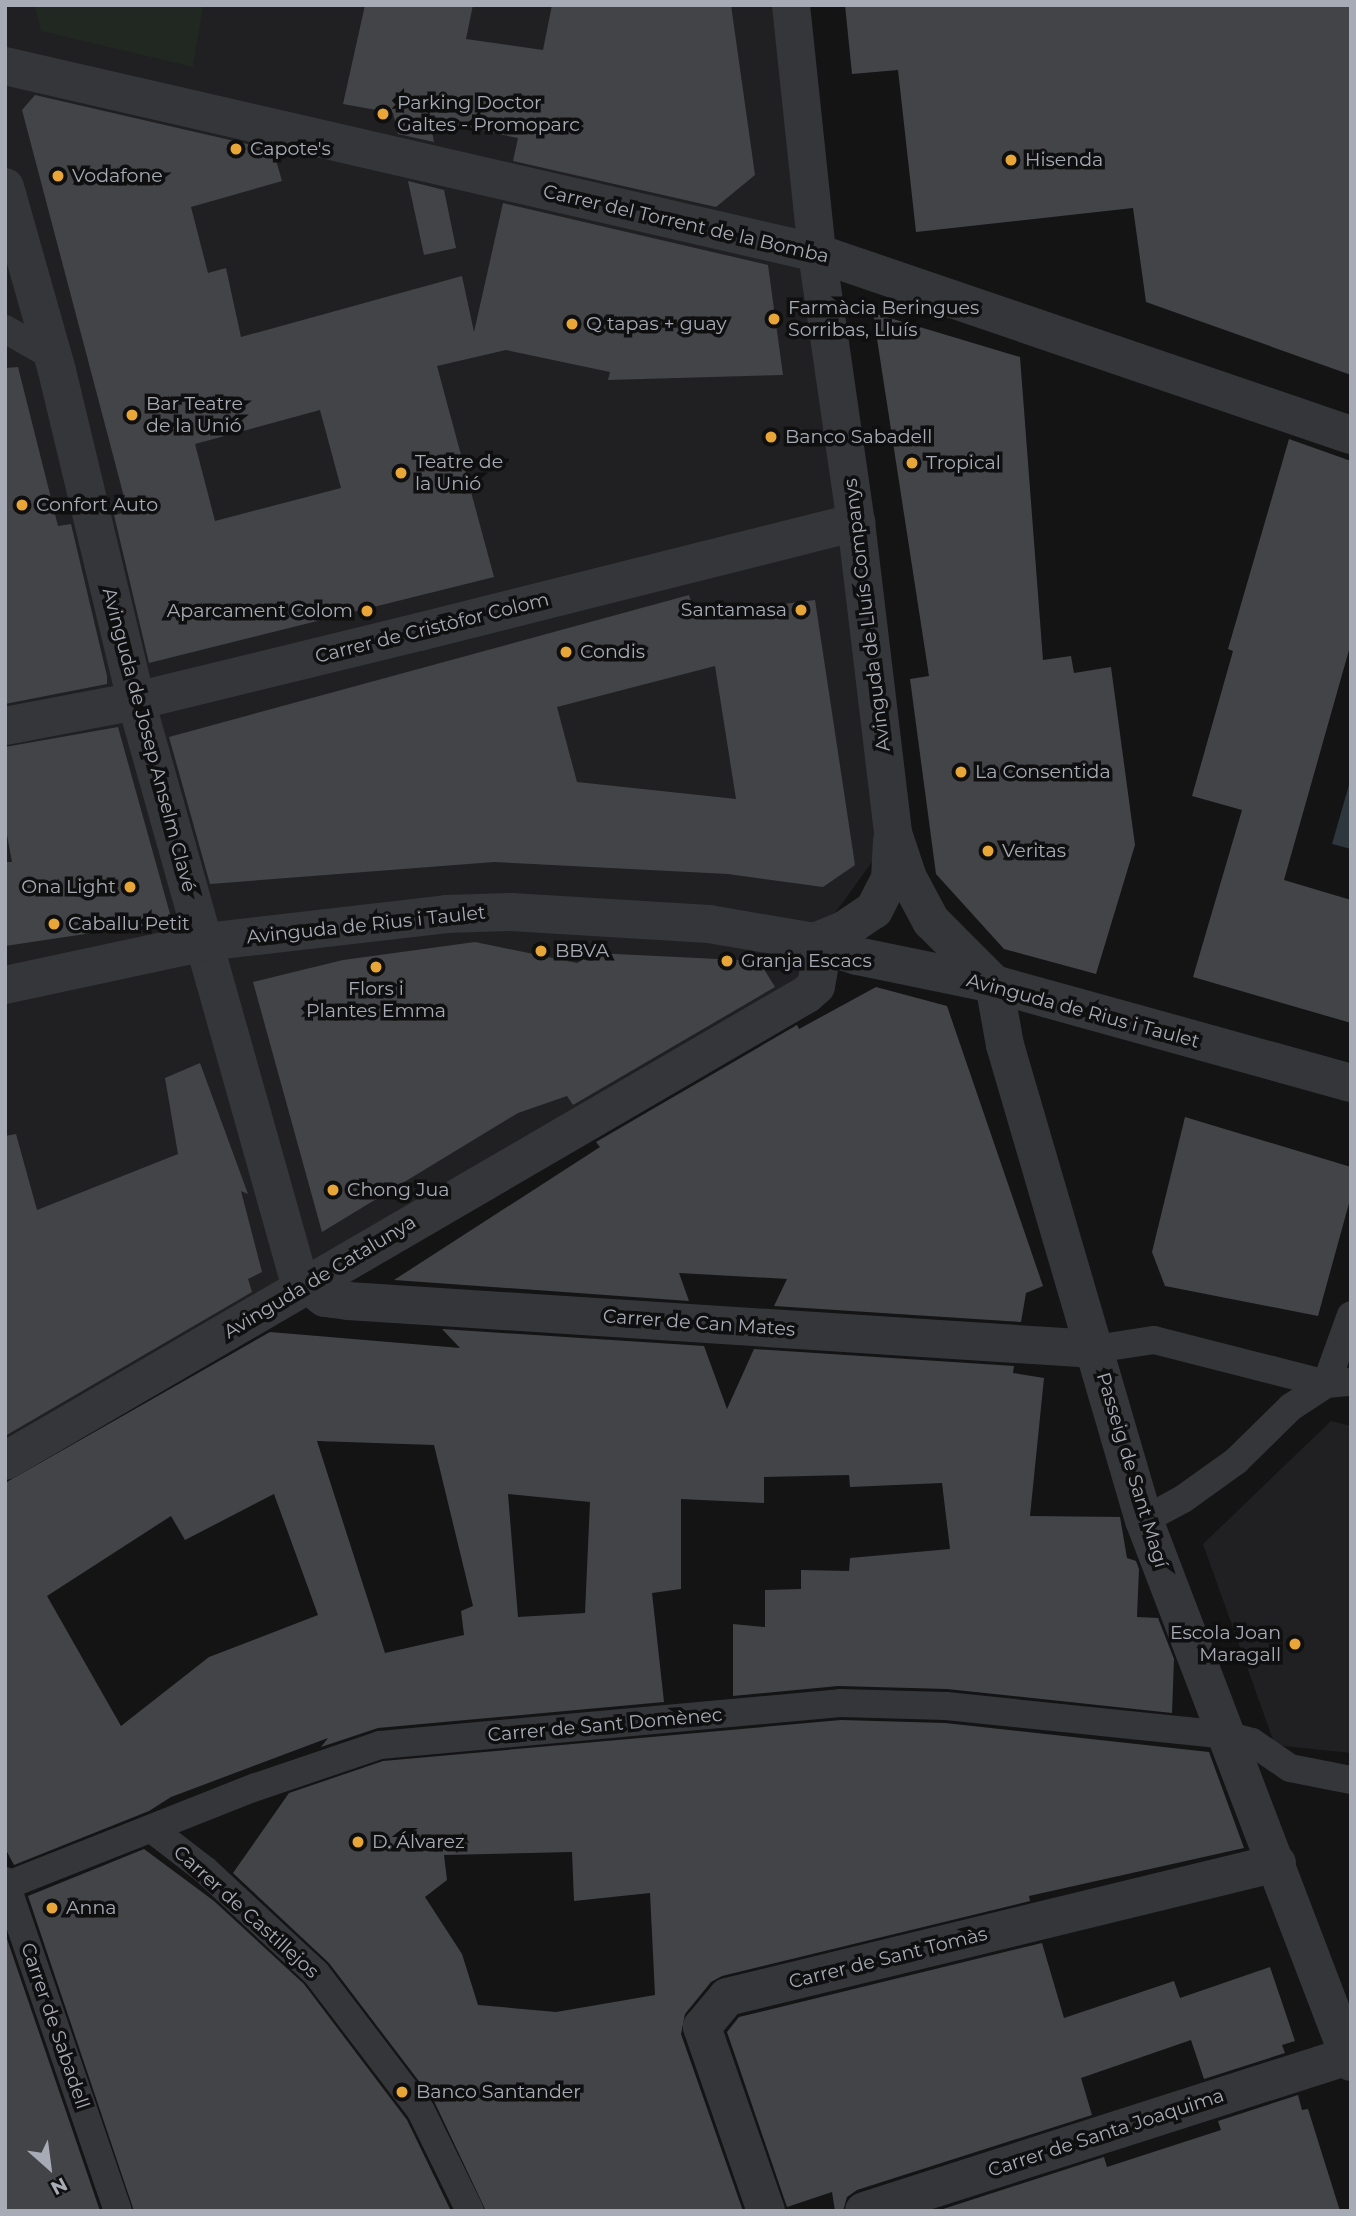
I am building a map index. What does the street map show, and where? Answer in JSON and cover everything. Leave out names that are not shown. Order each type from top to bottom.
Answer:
[{"type":"street","name":"Avinguda de Lluís Companys","points":[[791,5],[817,253],[856,522],[893,833],[908,878],[931,921],[994,984]]},
{"type":"street","name":"Carrer del Torrent de la Bomba","points":[[5,66],[817,253],[1351,435]]},
{"type":"street","name":"Avinguda de Josep Anselm Clavé","points":[[5,187],[52,356],[136,701],[298,1277],[308,1286]]},
{"type":"street","points":[[5,329],[52,356]]},
{"type":"street","name":"Carrer de Cristòfor Colom","points":[[5,726],[136,701],[856,522]]},
{"type":"street","points":[[816,986],[820,964],[814,942],[844,930],[874,910],[890,880],[893,833]]},
{"type":"street","name":"Avinguda de Rius i Taulet","points":[[5,985],[205,942],[446,914],[511,912],[709,924],[814,942],[857,956],[994,984],[1351,1083]]},
{"type":"street","name":"Avinguda de Catalunya","points":[[5,1461],[308,1286],[816,986],[857,956]]},
{"type":"street","name":"Passeig de Sant Magí","points":[[994,984],[1005,1045],[1144,1520],[1350,2059]]},
{"type":"street","name":"Carrer de Can Mates","points":[[308,1286],[325,1298],[348,1301],[1095,1349]]},
{"type":"street","points":[[1338,1383],[1351,1315]]},
{"type":"street","points":[[1095,1349],[1154,1340],[1338,1383]]},
{"type":"street","points":[[1144,1520],[1183,1499],[1236,1461],[1291,1407],[1338,1383]]},
{"type":"street","name":"Carrer de Sant Domènec","points":[[6,1883],[153,1830],[256,1787],[380,1745],[840,1703],[946,1706],[1226,1735],[1252,1742],[1290,1768],[1351,1780]]},
{"type":"street","name":"Carrer de Castillejos","points":[[153,1830],[205,1870],[316,1973],[421,2111],[470,2211]]},
{"type":"street","name":"Carrer de Sant Tomàs","points":[[766,2211],[702,2027],[727,1997],[1277,1863]]},
{"type":"street","name":"Carrer de Sabadell","points":[[6,1883],[118,2211]]},
{"type":"street","name":"Carrer de Santa Joaquima","points":[[864,2211],[1350,2059]]},
{"type":"shaded area","points":[[5,5],[784,5],[893,833],[814,942],[797,987],[5,1461]]},
{"type":"shaded area","points":[[35,5],[203,5],[193,67],[41,31]]},
{"type":"shaded area","points":[[1351,778],[1351,849],[1332,844]]},
{"type":"shaded area","name":"Escola Joan Maragall","points":[[1331,1421],[1351,1426],[1351,1753],[1275,1745],[1203,1544]]},
{"type":"building","points":[[365,5],[473,5],[466,39],[543,50],[552,5],[731,5],[755,175],[716,207],[513,161],[518,138],[430,120],[434,142],[398,134],[393,113],[343,104]]},
{"type":"building","points":[[845,5],[1351,5],[1351,375],[1146,302],[1133,208],[916,232],[898,70],[852,74]]},
{"type":"building","points":[[35,95],[273,150],[282,181],[191,207],[208,273],[226,268],[241,337],[462,276],[474,332],[503,203],[768,265],[783,375],[608,380],[610,372],[506,350],[437,366],[494,577],[149,663],[114,515],[128,512],[22,110]],"holes":[[[320,410],[341,488],[215,521],[195,444]]]},
{"type":"building","points":[[408,181],[444,190],[456,248],[424,255]]},
{"type":"building","points":[[873,313],[1020,357],[1043,660],[1071,656],[1074,673],[1111,667],[1135,845],[1096,974],[1004,949],[936,874],[910,679],[929,676]]},
{"type":"building","points":[[18,367],[58,526],[71,524],[107,684],[5,704],[5,368]]},
{"type":"building","points":[[1289,439],[1351,461],[1351,643],[1284,880],[1351,900],[1351,1023],[1193,977],[1242,810],[1192,796],[1233,651],[1228,649]]},
{"type":"building","points":[[689,595],[695,615],[815,600],[855,865],[823,887],[728,874],[494,862],[210,884],[169,737]],"holes":[[[715,666],[736,799],[577,782],[557,707]]]},
{"type":"building","points":[[118,727],[172,921],[5,946],[5,862],[12,862],[5,824],[5,747]]},
{"type":"building","points":[[475,942],[577,963],[595,953],[759,961],[775,987],[573,1105],[567,1096],[518,1113],[322,1232],[253,982],[343,960]]},
{"type":"building","points":[[876,987],[947,1006],[1043,1286],[1026,1293],[1021,1322],[774,1306],[787,1279],[679,1273],[689,1301],[394,1280],[600,1147],[596,1142],[797,1025],[799,1029]]},
{"type":"building","points":[[200,1063],[248,1194],[241,1191],[262,1272],[248,1279],[252,1292],[5,1436],[5,1136],[16,1134],[37,1210],[178,1154],[165,1078]]},
{"type":"building","points":[[1185,1117],[1351,1167],[1351,1196],[1318,1316],[1165,1286],[1152,1252]]},
{"type":"building","points":[[442,1329],[704,1346],[727,1409],[754,1349],[1014,1366],[1013,1373],[1044,1378],[1030,1516],[1120,1517],[1127,1558],[1136,1561],[1139,1569],[1137,1617],[1158,1618],[1174,1659],[1172,1713],[947,1689],[838,1686],[733,1696],[733,1624],[765,1627],[765,1590],[801,1589],[801,1570],[849,1571],[850,1558],[950,1549],[942,1483],[850,1487],[849,1475],[764,1477],[764,1503],[681,1499],[681,1589],[652,1593],[664,1702],[378,1728],[321,1747],[328,1738],[171,1797],[149,1811],[14,1865],[5,1848],[5,1483],[270,1332],[460,1348]],"holes":[[[317,1441],[434,1445],[473,1606],[461,1611],[464,1635],[385,1653]],[[274,1494],[318,1615],[209,1657],[121,1726],[47,1596],[171,1516],[185,1540]],[[508,1494],[590,1502],[585,1613],[518,1617]]]},
{"type":"building","points":[[841,1720],[945,1723],[1209,1752],[1244,1848],[1029,1896],[1030,1901],[722,1976],[711,1982],[685,2014],[681,2034],[743,2211],[486,2211],[434,2101],[329,1963],[233,1873],[289,1793],[383,1761]],"holes":[[[572,1852],[574,1901],[650,1893],[655,1995],[556,2012],[478,2005],[462,1954],[425,1897],[447,1880],[444,1855]]]},
{"type":"building","points":[[144,1849],[214,1901],[304,1984],[407,2120],[451,2211],[134,2211],[28,1896]]},
{"type":"building","points":[[5,1933],[100,2211],[5,2211]]},
{"type":"building","points":[[1042,1943],[1064,2018],[1174,1981],[1180,1998],[1270,1967],[1295,2041],[1282,2045],[1285,2053],[1204,2079],[1191,2040],[1081,2078],[1092,2115],[857,2190],[847,2197],[843,2211],[835,2211],[832,2192],[787,2207],[727,2032],[739,2017]]},
{"type":"building","points":[[1298,2095],[1302,2110],[1308,2109],[1340,2211],[937,2211],[1104,2157],[1107,2167],[1221,2130],[1218,2121]]},
{"type":"place","name":"Parking Doctor Galtes - Promoparc","points":[[383,114]]},
{"type":"place","name":"Capote's","points":[[236,149]]},
{"type":"place","name":"Hisenda","points":[[1011,160]]},
{"type":"place","name":"Vodafone","points":[[58,176]]},
{"type":"place","name":"Farmàcia Beringues Sorribas, Lluís","points":[[774,319]]},
{"type":"place","name":"Q tapas + guay","points":[[572,324]]},
{"type":"place","name":"Bar Teatre de la Unió","points":[[132,415]]},
{"type":"place","name":"Banco Sabadell","points":[[771,437]]},
{"type":"place","name":"Tropical","points":[[912,463]]},
{"type":"place","name":"Teatre de la Unió","points":[[401,473]]},
{"type":"place","name":"Confort Auto","points":[[22,505]]},
{"type":"place","name":"Santamasa","points":[[801,610]]},
{"type":"place","name":"Aparcament Colom","points":[[367,611]]},
{"type":"place","name":"Condis","points":[[566,652]]},
{"type":"place","name":"La Consentida","points":[[961,772]]},
{"type":"place","name":"Veritas","points":[[988,851]]},
{"type":"place","name":"Ona Light","points":[[130,887]]},
{"type":"place","name":"Caballu Petit","points":[[54,924]]},
{"type":"place","name":"BBVA","points":[[541,951]]},
{"type":"place","name":"Granja Escacs","points":[[727,961]]},
{"type":"place","name":"Flors i Plantes Emma","points":[[376,967]]},
{"type":"place","name":"Chong Jua","points":[[333,1190]]},
{"type":"place","name":"Escola Joan Maragall","points":[[1295,1644]]},
{"type":"place","name":"D. Álvarez","points":[[358,1842]]},
{"type":"place","name":"Anna","points":[[52,1908]]},
{"type":"place","name":"Banco Santander","points":[[402,2092]]}]
